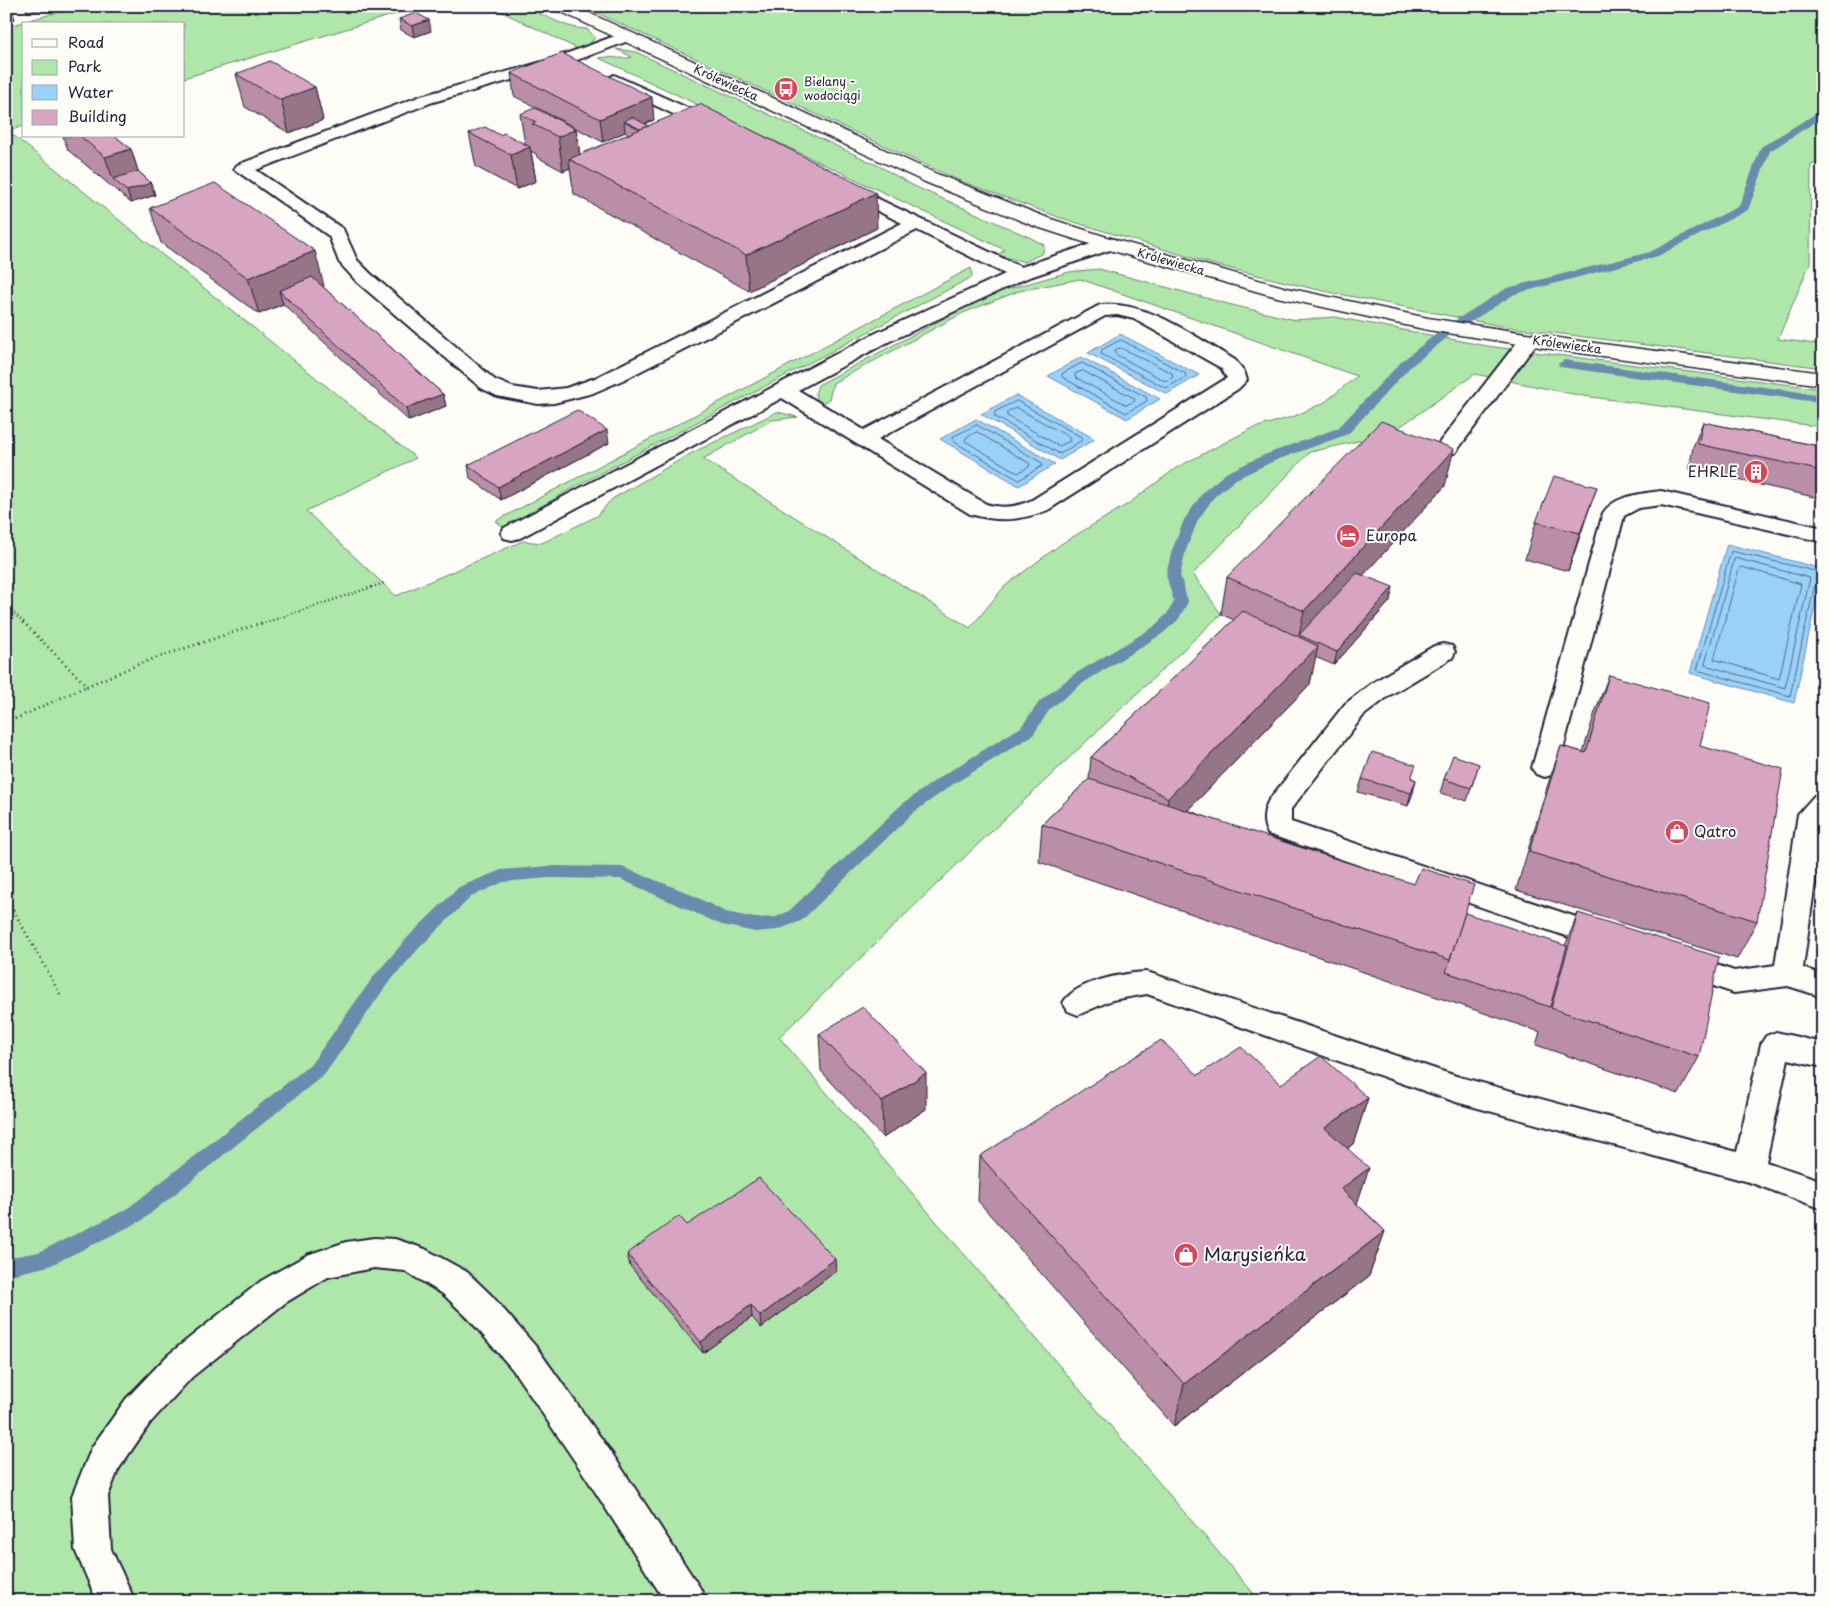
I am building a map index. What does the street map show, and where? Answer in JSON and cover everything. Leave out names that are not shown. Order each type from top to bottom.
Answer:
[{"type":"main road","name":"Królewiecka","points":[[560,6],[931,178],[1033,219],[1109,244],[1284,293],[1428,324],[1529,340],[1823,379]]},
{"type":"lane","points":[[626,37],[568,58],[427,99],[243,169],[337,234],[348,262],[364,278],[488,384],[500,390],[534,398],[552,398],[572,394],[618,375],[915,224]]},
{"type":"lane","points":[[568,58],[729,134]]},
{"type":"lane","points":[[828,180],[891,209],[915,224],[1020,274]]},
{"type":"lane","points":[[512,533],[883,337],[1020,274],[1109,244]]},
{"type":"lane","points":[[783,390],[978,510],[1004,516],[1016,514],[1040,505],[1237,380],[1235,370],[1228,364],[1141,315],[1117,309],[1100,311],[863,439]]},
{"type":"lane","points":[[1448,448],[1529,340]]},
{"type":"lane","points":[[1545,768],[1614,512],[1633,502],[1661,498],[1823,535]]},
{"type":"lane","points":[[1443,652],[1381,690],[1354,710],[1278,807],[1277,827],[1631,947]]},
{"type":"lane","points":[[1788,975],[1811,814],[1823,803]]},
{"type":"lane","points":[[1659,957],[1734,982],[1788,975],[1823,986]]},
{"type":"lane","points":[[1078,1003],[1106,989],[1124,984],[1147,983],[1456,1089],[1749,1169],[1823,1194]]},
{"type":"lane","points":[[1749,1169],[1776,1044],[1823,1054]]},
{"type":"lane","points":[[116,1601],[93,1550],[90,1496],[105,1459],[138,1411],[180,1366],[273,1292],[319,1265],[346,1256],[374,1253],[395,1254],[413,1260],[456,1283],[480,1307],[525,1359],[600,1467],[687,1601]]},
{"type":"path","points":[[6,723],[144,662],[384,583]]},
{"type":"path","points":[[6,605],[87,686]]},
{"type":"path","points":[[6,896],[60,994]]},
{"type":"green space","points":[[79,6],[422,6],[185,78],[185,22],[23,22]]},
{"type":"green space","points":[[490,6],[526,8],[560,23],[587,29],[595,37],[590,44],[578,49]]},
{"type":"green space","points":[[582,6],[1823,6],[1823,161],[1811,165],[1810,263],[1778,339],[1823,345],[1823,368],[1501,326],[1314,289],[1212,264],[1061,218],[958,180]]},
{"type":"green space","points":[[22,22],[22,127],[8,131],[416,458],[306,511],[396,596],[523,541],[542,543],[597,516],[612,499],[692,453],[777,412],[798,417],[772,420],[703,459],[970,628],[1005,586],[1061,544],[1128,504],[1176,468],[1251,429],[1295,416],[1325,402],[1357,376],[1080,279],[1019,291],[963,313],[833,383],[829,399],[820,405],[815,394],[818,385],[990,294],[1069,272],[1099,269],[1295,320],[1335,317],[1487,346],[1823,389],[1823,427],[1583,396],[1475,374],[1401,426],[1367,439],[1310,452],[1193,574],[1221,614],[972,850],[779,1037],[1260,1601],[6,1601],[6,27]]},
{"type":"green space","points":[[616,49],[636,52],[879,166],[914,186],[1031,238],[1044,245],[1043,253],[1025,262],[997,255],[1005,250],[599,58],[632,57]]},
{"type":"green space","points":[[971,268],[972,277],[578,485],[504,528],[496,521]]},
{"type":"water","points":[[1120,334],[1199,375],[1167,394],[1088,353]]},
{"type":"water","points":[[1081,357],[1160,399],[1127,419],[1048,376]]},
{"type":"water","points":[[1016,395],[1095,439],[1060,460],[981,414]]},
{"type":"water","points":[[976,419],[1055,464],[1019,486],[940,439]]},
{"type":"water","points":[[1727,544],[1823,569],[1794,703],[1690,673]]},
{"type":"building","points":[[416,13],[429,20],[412,26],[399,19]]},
{"type":"building","points":[[562,53],[652,97],[600,119],[511,73]]},
{"type":"building","points":[[270,61],[315,87],[281,100],[236,74]]},
{"type":"building","points":[[700,104],[876,193],[746,255],[569,159]]},
{"type":"building","points":[[535,108],[576,129],[558,137],[532,124],[536,122],[520,114]]},
{"type":"building","points":[[632,117],[649,126],[640,129],[624,121]]},
{"type":"building","points":[[485,127],[500,135],[504,133],[530,147],[511,155],[469,133]]},
{"type":"building","points":[[82,138],[117,138],[131,149],[105,157]]},
{"type":"building","points":[[138,171],[151,183],[127,191],[113,179]]},
{"type":"building","points":[[215,183],[315,251],[248,278],[150,208]]},
{"type":"building","points":[[312,277],[443,394],[406,408],[279,291]]},
{"type":"building","points":[[577,410],[607,430],[498,487],[468,465]]},
{"type":"building","points":[[1381,421],[1454,449],[1304,611],[1227,577]]},
{"type":"building","points":[[1703,422],[1823,447],[1823,471],[1698,444]]},
{"type":"building","points":[[1554,476],[1597,487],[1580,533],[1536,522]]},
{"type":"building","points":[[1357,573],[1393,587],[1337,652],[1299,635]]},
{"type":"building","points":[[1243,611],[1318,646],[1168,798],[1091,757]]},
{"type":"building","points":[[1609,675],[1710,703],[1700,746],[1783,769],[1757,921],[1529,852],[1561,746],[1586,753]]},
{"type":"building","points":[[1372,752],[1416,765],[1411,778],[1416,780],[1411,793],[1362,779]]},
{"type":"building","points":[[1453,755],[1479,764],[1471,788],[1444,779]]},
{"type":"building","points":[[1089,779],[1414,884],[1421,868],[1474,885],[1450,960],[1042,824]]},
{"type":"building","points":[[1465,913],[1567,946],[1550,1007],[1446,972]]},
{"type":"building","points":[[1578,913],[1719,957],[1699,1057],[1551,1008]]},
{"type":"building","points":[[863,1007],[926,1073],[882,1102],[819,1034]]},
{"type":"building","name":"Marysieńka","points":[[1161,1040],[1198,1075],[1241,1047],[1281,1084],[1321,1056],[1368,1098],[1325,1128],[1369,1168],[1341,1189],[1385,1231],[1184,1384],[980,1156]]},
{"type":"building","points":[[759,1178],[835,1259],[760,1316],[751,1305],[701,1342],[627,1254],[679,1216],[687,1225]]},
{"type":"waterway","points":[[1802,6],[1823,14]]},
{"type":"waterway","points":[[6,1267],[42,1260],[134,1215],[318,1069],[380,981],[414,942],[465,892],[501,876],[548,872],[622,873],[680,897],[722,918],[755,925],[777,923],[795,916],[907,809],[946,781],[988,757],[1027,731],[1045,705],[1078,679],[1157,631],[1173,617],[1181,602],[1173,575],[1179,550],[1191,520],[1209,494],[1231,476],[1269,458],[1343,431],[1406,364],[1450,329],[1511,291],[1654,254],[1744,208],[1765,149],[1823,112]]},
{"type":"waterway","points":[[1564,364],[1823,399]]},
{"type":"place","name":"Bielany - wodociągi","points":[[786,89]]},
{"type":"place","name":"EHRLE","points":[[1756,472]]},
{"type":"place","name":"Europa","points":[[1348,536]]},
{"type":"place","name":"Qatro","points":[[1677,832]]},
{"type":"place","name":"Marysieńka","points":[[1186,1255]]}]
